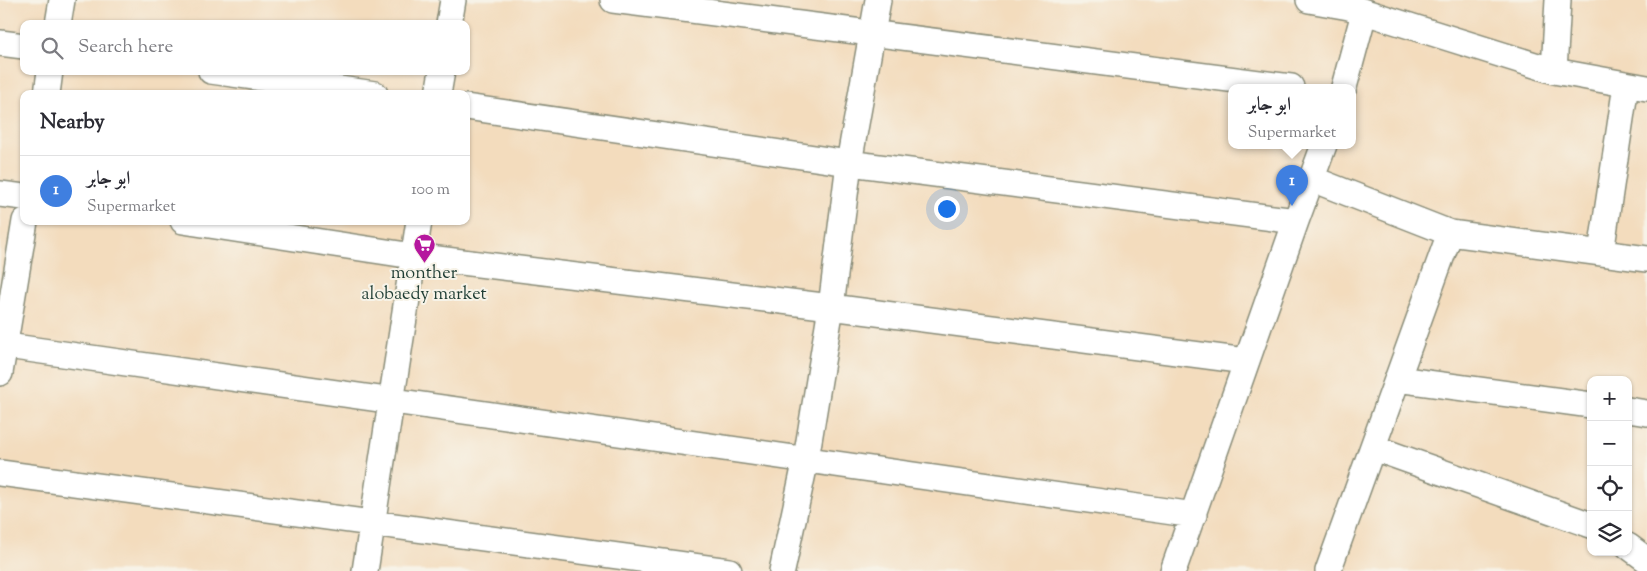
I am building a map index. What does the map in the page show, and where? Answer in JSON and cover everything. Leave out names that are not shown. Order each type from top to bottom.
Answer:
[{"type":"street","points":[[59,20],[62,0]]},
{"type":"street","points":[[450,20],[453,0]]},
{"type":"street","points":[[613,0],[1268,84]]},
{"type":"street","points":[[782,571],[806,460],[831,307],[849,163],[878,0]]},
{"type":"street","points":[[1309,0],[1354,7],[1554,71],[1636,86],[1601,253]]},
{"type":"street","points":[[1554,71],[1558,0]]},
{"type":"street","points":[[1344,84],[1354,7]]},
{"type":"street","points":[[0,43],[20,46]]},
{"type":"street","points":[[48,90],[49,75]]},
{"type":"street","points":[[240,75],[346,90]]},
{"type":"street","points":[[439,90],[441,75]]},
{"type":"street","points":[[470,108],[849,163],[1296,221]]},
{"type":"street","points":[[1173,571],[1323,149]]},
{"type":"street","points":[[1312,179],[1450,233],[1647,259]]},
{"type":"street","points":[[0,194],[20,196]]},
{"type":"street","points":[[0,374],[2,345],[24,225]]},
{"type":"street","points":[[209,225],[413,256],[831,307],[1246,361]]},
{"type":"street","points":[[365,571],[417,225]]},
{"type":"street","points":[[1328,571],[1374,448],[1450,233]]},
{"type":"street","points":[[2,345],[1194,515]]},
{"type":"street","points":[[1397,379],[1587,404]]},
{"type":"street","points":[[1632,411],[1647,413]]},
{"type":"street","points":[[1374,448],[1587,524]]},
{"type":"street","points":[[0,473],[729,571]]},
{"type":"street","points":[[1632,549],[1647,560]]},
{"type":"place","name":"ابو جابر","points":[[1292,206]]},
{"type":"place","name":"monther alobaedy market","points":[[424,263]]}]
